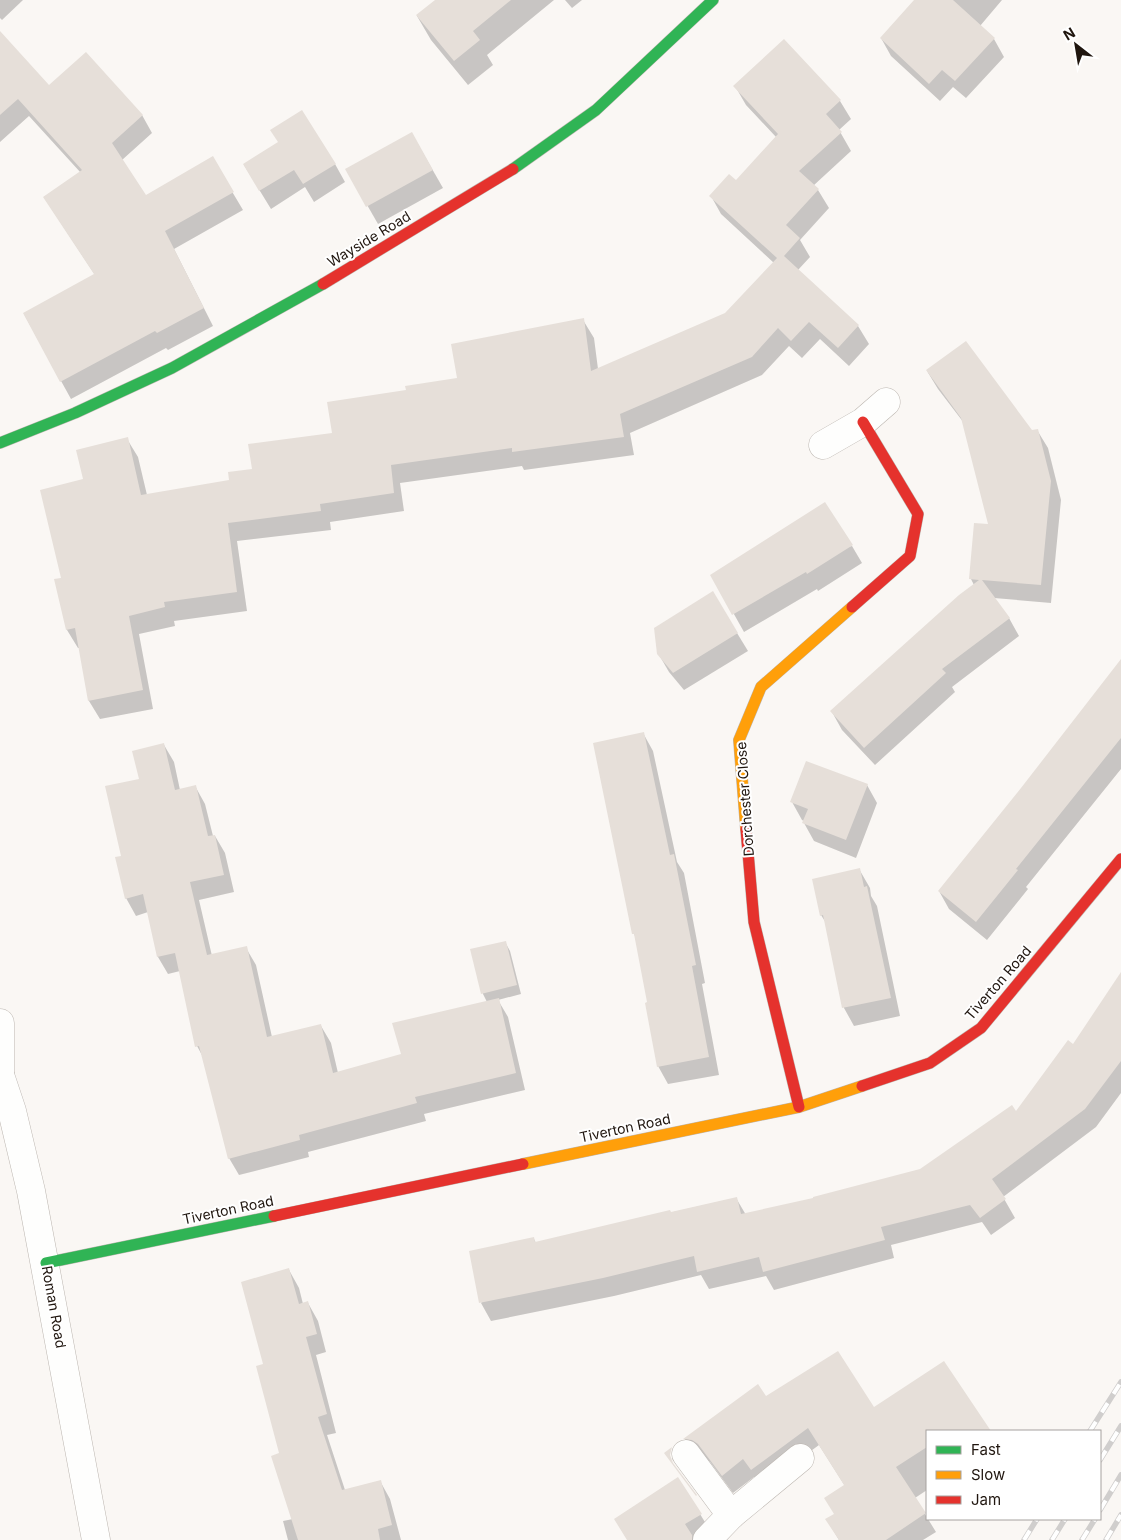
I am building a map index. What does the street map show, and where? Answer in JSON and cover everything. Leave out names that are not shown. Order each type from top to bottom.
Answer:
[{"type":"street","name":"Wayside Road","points":[[0,442],[75,413],[172,368],[298,299],[504,176],[596,110],[713,0]]},
{"type":"street","points":[[823,445],[863,422],[886,402]]},
{"type":"street","name":"Dorchester Close","points":[[799,1107],[754,922],[739,740],[761,687],[910,556],[918,514],[863,422]]},
{"type":"street","name":"Tiverton Road","points":[[46,1263],[799,1107],[930,1063],[981,1028],[1121,859]]},
{"type":"street","name":"Roman Road","points":[[0,1023],[0,1075],[12,1111],[46,1263],[96,1540]]},
{"type":"street","points":[[686,1454],[731,1515]]},
{"type":"street","points":[[707,1540],[731,1515],[800,1458]]},
{"type":"building","points":[[435,0],[511,0],[473,31],[480,40],[454,61],[416,15]]},
{"type":"building","points":[[914,0],[953,0],[995,38],[955,81],[942,70],[929,84],[880,38]]},
{"type":"building","points":[[0,31],[49,85],[86,52],[143,115],[112,143],[146,195],[213,156],[234,192],[165,231],[204,308],[157,333],[155,331],[60,382],[23,313],[94,274],[43,197],[82,170],[18,99],[0,115]]},
{"type":"building","points":[[784,39],[841,100],[826,114],[842,132],[799,171],[819,189],[786,225],[800,238],[784,256],[859,325],[838,348],[809,322],[791,341],[778,328],[752,357],[620,414],[624,437],[512,452],[512,448],[391,465],[394,493],[320,504],[321,511],[228,523],[237,592],[164,602],[165,607],[129,616],[143,690],[88,701],[75,628],[66,630],[54,579],[61,578],[40,490],[83,479],[76,450],[128,437],[141,495],[229,480],[228,472],[252,469],[248,444],[332,433],[327,402],[406,390],[405,386],[457,378],[451,344],[584,318],[591,371],[725,313],[777,258],[709,196],[729,174],[736,180],[778,134],[733,86]]},
{"type":"building","points":[[302,110],[336,164],[303,184],[294,170],[259,191],[243,164],[278,142],[270,130]]},
{"type":"building","points":[[412,132],[433,170],[366,207],[345,169]]},
{"type":"building","points":[[966,341],[1032,430],[1038,429],[1051,481],[1041,585],[982,580],[1010,618],[942,669],[946,673],[864,748],[830,711],[959,595],[979,580],[969,579],[974,523],[988,524],[961,418],[926,370]]},
{"type":"building","points":[[825,502],[853,545],[807,574],[806,572],[732,615],[710,575]]},
{"type":"building","points":[[713,591],[738,633],[673,673],[657,654],[654,628]]},
{"type":"building","points":[[1121,659],[1121,738],[976,922],[938,891]]},
{"type":"building","points":[[644,732],[670,855],[674,854],[696,965],[692,966],[709,1057],[657,1067],[634,934],[632,934],[593,743]]},
{"type":"building","points":[[164,743],[175,790],[196,785],[208,836],[215,835],[224,875],[190,882],[207,955],[247,946],[267,1037],[321,1024],[333,1073],[401,1054],[392,1023],[499,998],[516,1073],[415,1097],[417,1103],[299,1135],[300,1140],[228,1159],[199,1046],[195,1047],[175,953],[157,957],[143,894],[125,899],[115,857],[121,856],[105,786],[139,779],[132,751]]},
{"type":"building","points":[[806,761],[868,784],[846,840],[802,823],[808,809],[790,802]]},
{"type":"building","points":[[860,868],[864,887],[867,886],[891,998],[842,1008],[823,915],[820,916],[812,879]]},
{"type":"building","points":[[506,941],[517,985],[481,994],[470,949]]},
{"type":"building","points":[[1121,972],[1121,1061],[1085,1109],[992,1179],[1006,1199],[980,1218],[970,1205],[881,1227],[885,1240],[763,1272],[759,1257],[697,1272],[694,1256],[603,1278],[479,1303],[469,1251],[534,1237],[535,1242],[670,1210],[671,1212],[737,1197],[741,1214],[813,1198],[920,1169],[1012,1105],[1016,1111],[1068,1040],[1073,1044]]},
{"type":"building","points":[[289,1268],[299,1304],[308,1301],[317,1334],[306,1337],[327,1414],[318,1417],[342,1490],[381,1480],[392,1525],[378,1529],[380,1540],[298,1540],[271,1456],[279,1453],[256,1366],[263,1364],[241,1282]]},
{"type":"building","points":[[838,1351],[874,1407],[944,1361],[990,1430],[926,1430],[926,1448],[896,1467],[926,1513],[886,1540],[839,1540],[825,1519],[834,1514],[824,1498],[844,1485],[808,1428],[751,1470],[743,1459],[722,1476],[698,1444],[692,1440],[683,1439],[758,1384],[766,1396]]},
{"type":"building","points":[[672,1447],[670,1455],[673,1463],[696,1496],[664,1453]]},
{"type":"building","points":[[678,1477],[702,1514],[685,1524],[692,1535],[692,1540],[627,1540],[614,1519]]},
{"type":"railway","points":[[1091,1430],[1121,1382]]},
{"type":"railway","points":[[1101,1458],[1121,1426]]},
{"type":"railway","points":[[1101,1508],[1121,1475]]},
{"type":"railway","points":[[1106,1540],[1121,1515]]},
{"type":"railway","points":[[1024,1540],[1036,1520]]},
{"type":"railway","points":[[1052,1540],[1064,1520]]},
{"type":"railway","points":[[1082,1540],[1094,1520]]},
{"type":"traffic: fast","points":[[513,169],[596,110],[713,0]]},
{"type":"traffic: fast","points":[[0,443],[75,413],[172,368],[323,284]]},
{"type":"traffic: fast","points":[[46,1263],[274,1216]]},
{"type":"traffic: slow","points":[[746,829],[739,740],[761,687],[852,607]]},
{"type":"traffic: slow","points":[[523,1164],[799,1107],[862,1086]]},
{"type":"traffic: jam","points":[[323,284],[513,169]]},
{"type":"traffic: jam","points":[[852,607],[910,556],[918,514],[863,422]]},
{"type":"traffic: jam","points":[[746,829],[754,922],[799,1107]]},
{"type":"traffic: jam","points":[[862,1086],[930,1063],[981,1028],[1121,859]]},
{"type":"traffic: jam","points":[[274,1216],[523,1164]]}]
